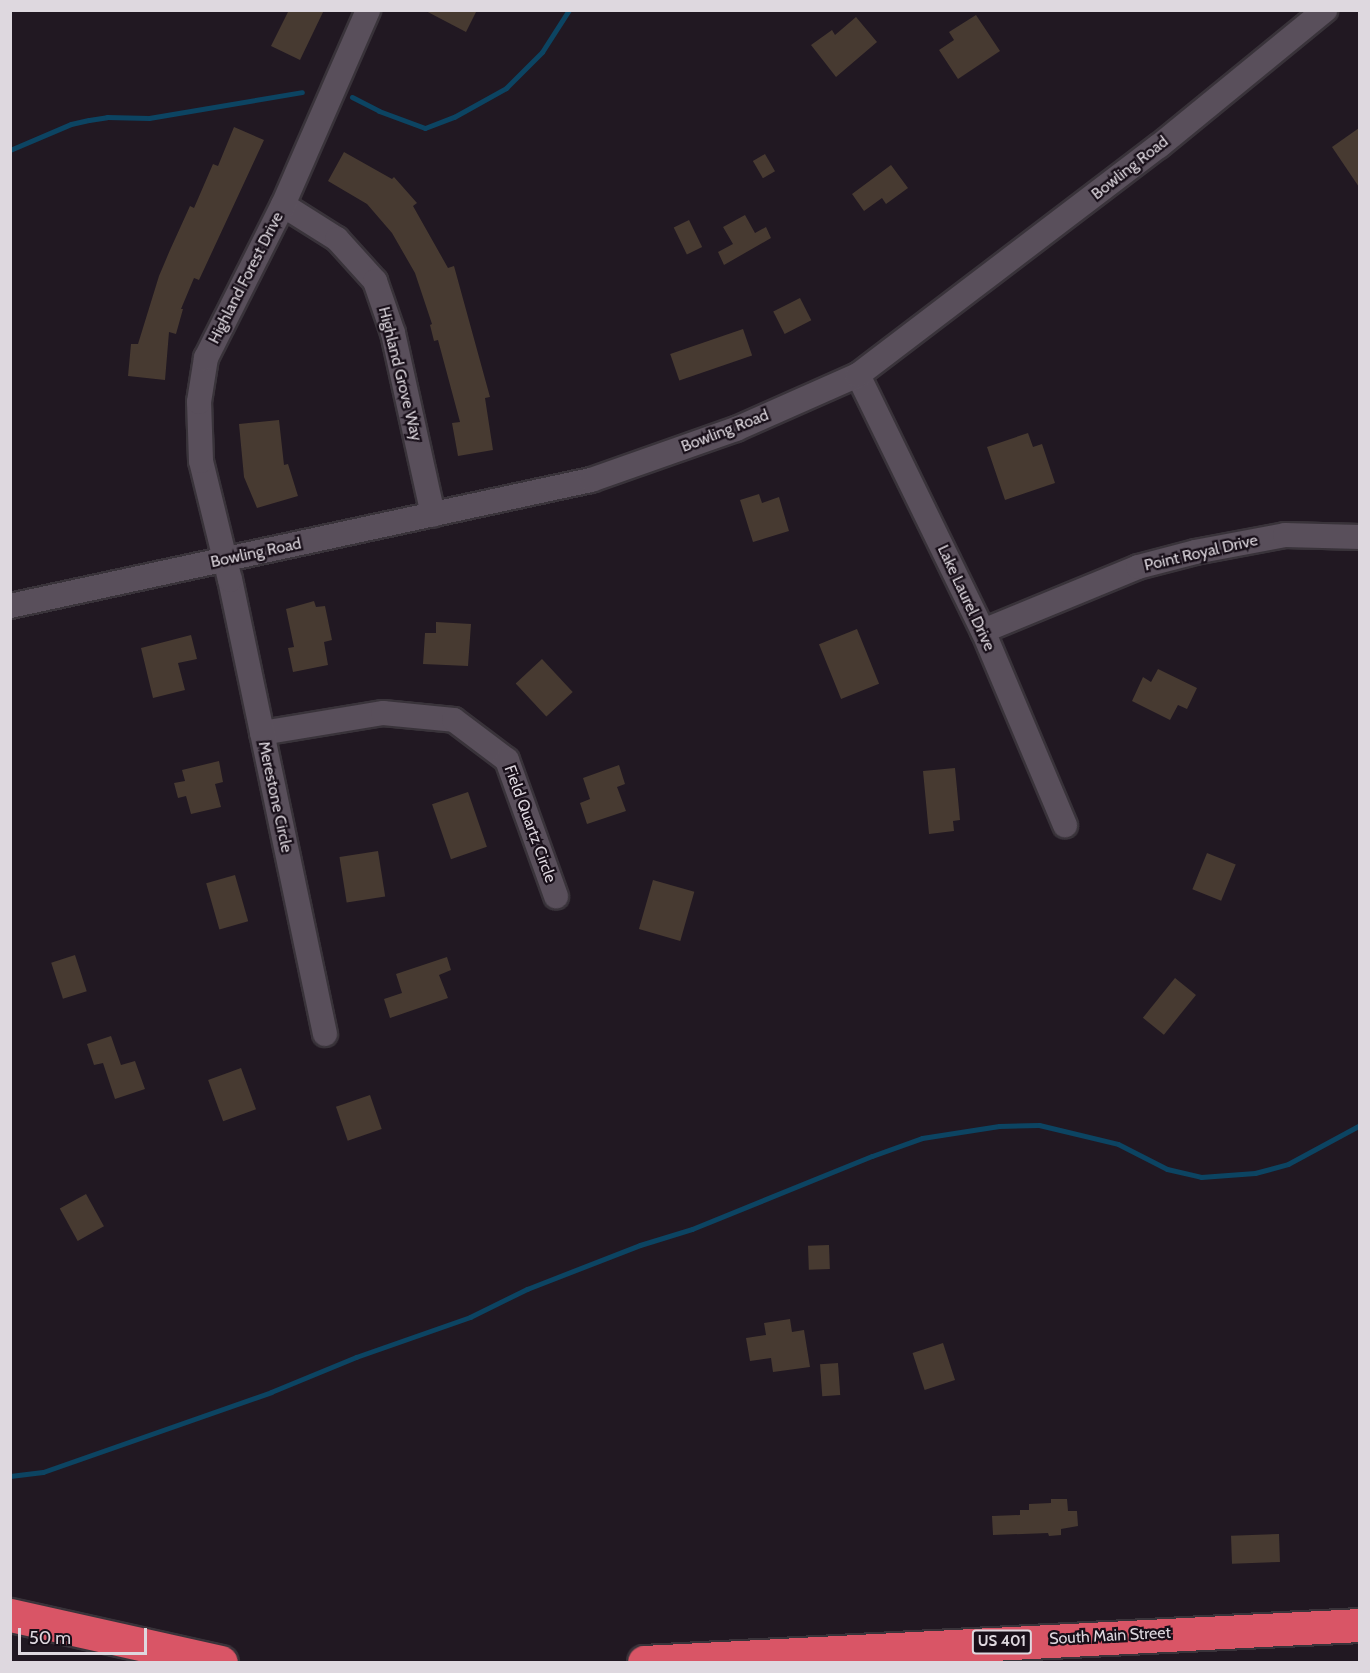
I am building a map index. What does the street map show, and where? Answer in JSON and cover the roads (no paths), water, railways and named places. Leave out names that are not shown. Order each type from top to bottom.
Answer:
[{"type":"highway","points":[[10,1615],[221,1662]]},
{"type":"highway","name":"South Main Street","points":[[644,1662],[1359,1625]]},
{"type":"street","name":"Highland Forest Drive","points":[[224,560],[201,461],[199,402],[206,358],[283,205],[368,10]]},
{"type":"street","name":"Bowling Road","points":[[10,606],[591,480],[736,429],[858,375],[1159,146],[1325,10]]},
{"type":"street","name":"Highland Grove Way","points":[[283,205],[338,239],[375,281],[393,333],[433,515]]},
{"type":"street","name":"Lake Laurel Drive","points":[[858,375],[983,631],[1065,825]]},
{"type":"street","name":"Point Royal Drive","points":[[983,631],[1138,567],[1195,552],[1285,535],[1359,537]]},
{"type":"street","name":"Merestone Circle","points":[[224,560],[325,1034]]},
{"type":"street","name":"Field Quartz Circle","points":[[262,733],[383,713],[454,720],[507,760],[556,896]]},
{"type":"waterway","points":[[352,97],[379,111],[425,128],[454,117],[506,88],[542,52],[569,10]]},
{"type":"waterway","points":[[10,150],[71,124],[89,120],[107,117],[149,118],[302,92]]},
{"type":"waterway","points":[[10,1476],[43,1472],[271,1392],[356,1357],[470,1317],[527,1289],[640,1245],[692,1229],[922,1138],[999,1126],[1039,1125],[1118,1144],[1167,1169],[1201,1177],[1255,1173],[1288,1164],[1360,1125]]}]
